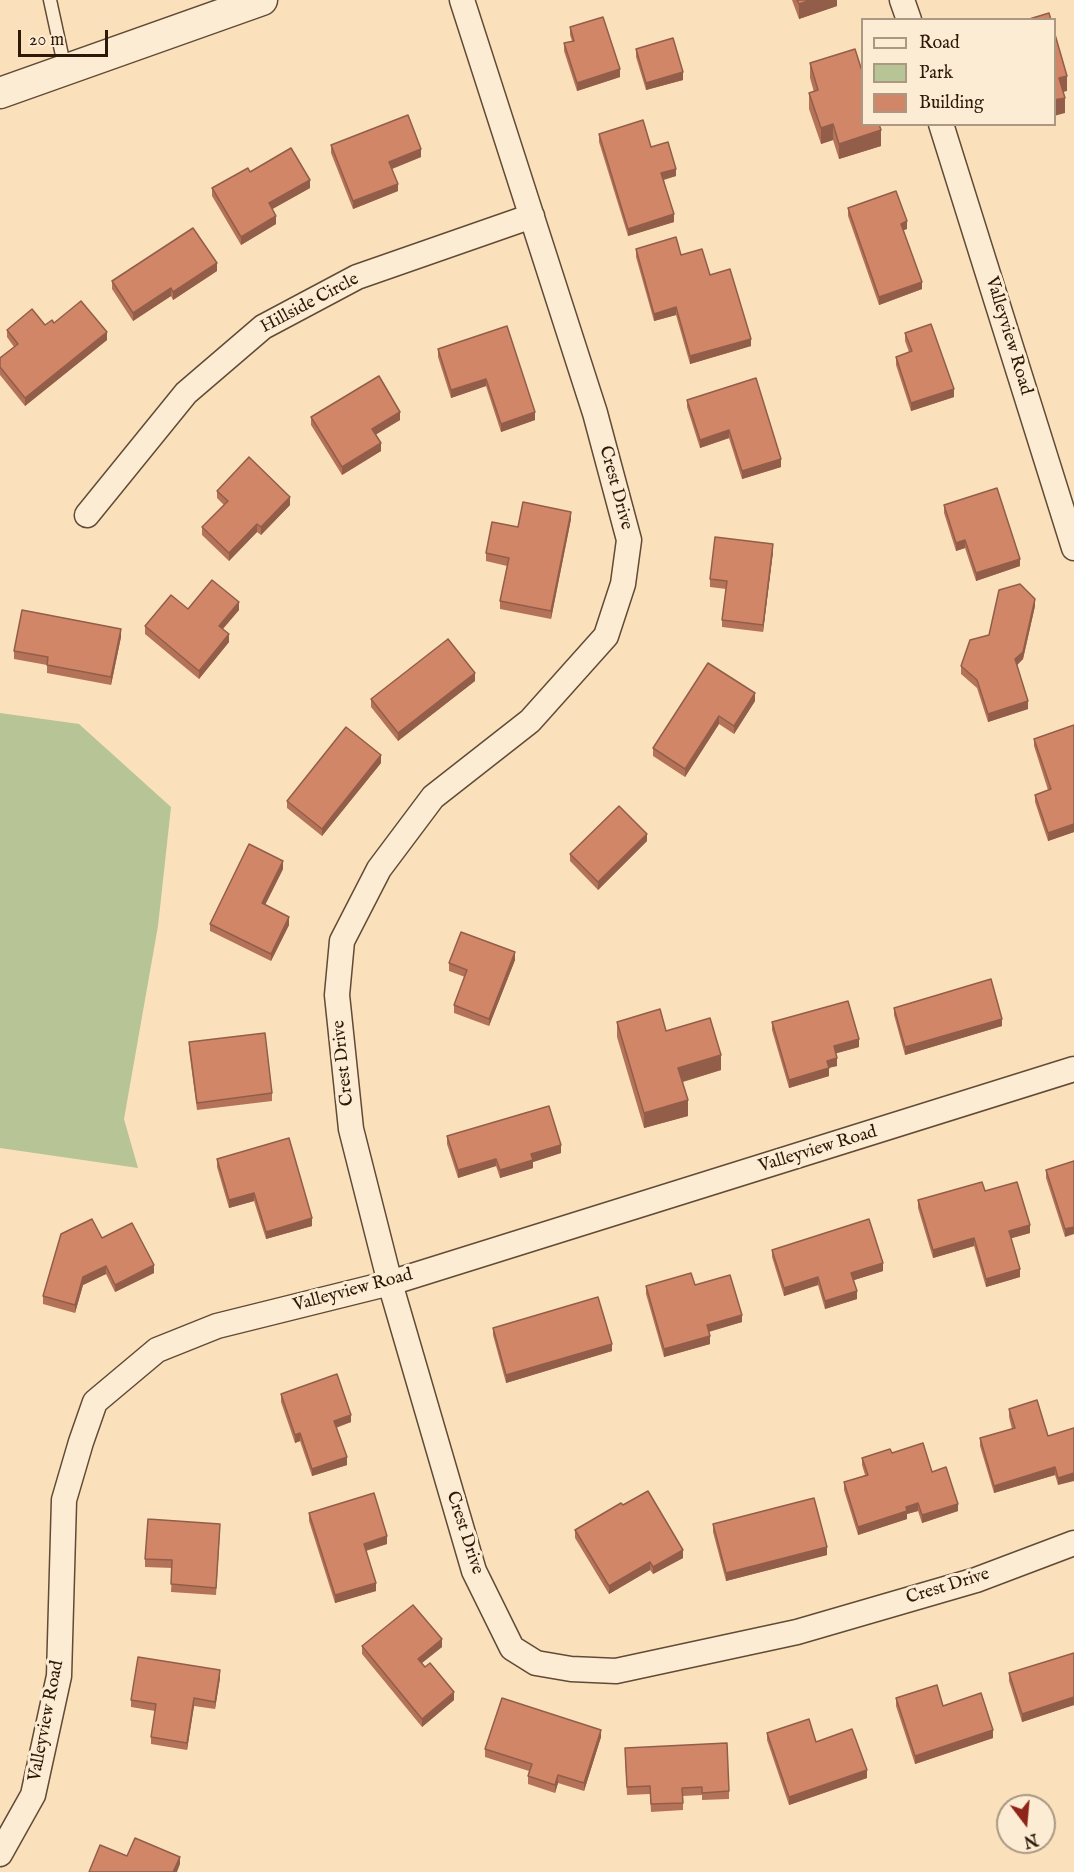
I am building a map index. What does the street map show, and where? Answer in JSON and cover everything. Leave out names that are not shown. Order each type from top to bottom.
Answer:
[{"type":"street","points":[[0,93],[262,0]]},
{"type":"street","name":"Crest Drive","points":[[462,0],[595,413],[629,540],[623,584],[606,636],[530,721],[433,797],[379,869],[342,941],[337,995],[351,1129],[390,1283],[474,1571],[512,1648],[536,1663],[571,1669],[616,1671],[786,1634],[976,1580],[1074,1543]]},
{"type":"street","points":[[902,0],[908,18]]},
{"type":"street","name":"Valleyview Road","points":[[942,126],[1074,548]]},
{"type":"street","name":"Hillside Circle","points":[[87,515],[186,393],[263,327],[357,278],[532,216]]},
{"type":"street","name":"Valleyview Road","points":[[0,1854],[33,1795],[59,1676],[64,1500],[81,1442],[95,1402],[157,1350],[217,1326],[390,1283],[1074,1069]]},
{"type":"lane","points":[[50,0],[65,70]]},
{"type":"green space","points":[[0,713],[79,724],[171,807],[158,926],[124,1119],[138,1168],[0,1148]]},
{"type":"building","points":[[797,0],[811,0],[799,4]]},
{"type":"building","points":[[1049,13],[1050,18],[1033,18]]},
{"type":"building","points":[[603,17],[620,69],[577,83],[564,43],[574,41],[570,27]]},
{"type":"building","points":[[673,38],[683,72],[646,83],[636,49]]},
{"type":"building","points":[[1056,38],[1067,76],[1059,78],[1065,98],[1056,100]]},
{"type":"building","points":[[855,49],[861,68],[861,126],[880,126],[881,130],[839,144],[833,124],[821,128],[809,93],[818,90],[810,63]]},
{"type":"building","points":[[408,115],[421,149],[389,162],[398,184],[353,201],[331,145]]},
{"type":"building","points":[[643,120],[651,147],[668,142],[676,169],[661,173],[674,214],[628,229],[599,134]]},
{"type":"building","points":[[291,148],[310,180],[269,203],[276,216],[241,237],[212,188],[248,168],[250,172]]},
{"type":"building","points":[[896,191],[907,221],[901,224],[922,282],[879,297],[848,208]]},
{"type":"building","points":[[193,228],[217,263],[173,292],[171,288],[133,313],[112,281]]},
{"type":"building","points":[[676,237],[681,255],[702,249],[710,275],[730,269],[751,339],[690,356],[676,307],[654,314],[636,249]]},
{"type":"building","points":[[81,301],[107,332],[25,398],[0,367],[0,358],[18,344],[7,330],[32,309],[45,325],[52,320],[54,323]]},
{"type":"building","points":[[931,324],[954,389],[911,403],[896,357],[912,351],[905,333]]},
{"type":"building","points":[[507,326],[535,412],[501,424],[486,379],[451,390],[438,349]]},
{"type":"building","points":[[379,376],[400,412],[372,429],[381,443],[342,467],[311,417]]},
{"type":"building","points":[[756,378],[781,459],[742,471],[729,430],[700,440],[687,400]]},
{"type":"building","points":[[249,457],[290,497],[261,527],[257,524],[229,553],[202,527],[228,501],[217,491]]},
{"type":"building","points":[[997,488],[1020,559],[976,573],[965,540],[956,543],[944,505]]},
{"type":"building","points":[[523,502],[571,512],[551,611],[500,601],[509,558],[486,553],[492,522],[518,527]]},
{"type":"building","points":[[715,537],[773,544],[763,625],[722,620],[727,581],[710,579]]},
{"type":"building","points":[[212,580],[239,602],[219,626],[229,634],[199,671],[145,626],[171,595],[188,609]]},
{"type":"building","points":[[1020,584],[1035,599],[1023,652],[1015,659],[1028,701],[988,714],[977,680],[961,666],[970,640],[989,635],[999,590]]},
{"type":"building","points":[[22,610],[121,629],[111,677],[47,665],[48,657],[14,651]]},
{"type":"building","points":[[448,639],[475,673],[398,733],[371,699]]},
{"type":"building","points":[[708,663],[755,693],[734,726],[719,716],[685,769],[653,748]]},
{"type":"building","points":[[1074,725],[1074,824],[1048,833],[1035,795],[1051,789],[1034,739]]},
{"type":"building","points":[[346,727],[381,755],[322,829],[287,801]]},
{"type":"building","points":[[619,806],[647,834],[598,882],[570,854]]},
{"type":"building","points":[[249,844],[283,861],[262,903],[289,917],[271,954],[210,924]]},
{"type":"building","points":[[461,932],[515,952],[489,1019],[454,1005],[467,970],[449,963]]},
{"type":"building","points":[[991,979],[1002,1019],[905,1047],[894,1008]]},
{"type":"building","points":[[848,1001],[859,1039],[834,1046],[837,1058],[827,1061],[829,1068],[789,1080],[772,1022]]},
{"type":"building","points":[[660,1009],[666,1031],[710,1018],[721,1055],[678,1068],[688,1100],[644,1113],[617,1022]]},
{"type":"building","points":[[265,1033],[272,1093],[197,1103],[189,1042]]},
{"type":"building","points":[[549,1106],[561,1145],[531,1154],[533,1160],[500,1170],[496,1159],[458,1170],[447,1136]]},
{"type":"building","points":[[289,1138],[312,1218],[266,1232],[254,1193],[229,1200],[217,1159]]},
{"type":"building","points":[[1074,1161],[1074,1227],[1065,1229],[1046,1170]]},
{"type":"building","points":[[982,1182],[985,1191],[1017,1182],[1030,1225],[1009,1231],[1020,1269],[986,1279],[974,1238],[933,1250],[918,1200]]},
{"type":"building","points":[[92,1219],[102,1238],[132,1223],[154,1265],[115,1285],[106,1266],[83,1277],[75,1305],[43,1296],[61,1234]]},
{"type":"building","points":[[869,1219],[883,1263],[851,1273],[857,1291],[825,1301],[818,1277],[784,1288],[772,1250]]},
{"type":"building","points":[[691,1273],[695,1285],[730,1275],[742,1315],[707,1325],[710,1336],[664,1349],[646,1286]]},
{"type":"building","points":[[598,1297],[612,1344],[506,1375],[493,1328]]},
{"type":"building","points":[[337,1374],[351,1415],[334,1421],[347,1457],[312,1469],[300,1433],[295,1435],[281,1394]]},
{"type":"building","points":[[1037,1400],[1048,1436],[1074,1428],[1074,1473],[1058,1478],[1055,1467],[994,1486],[980,1438],[1015,1428],[1009,1409]]},
{"type":"building","points":[[923,1443],[932,1472],[946,1467],[958,1504],[922,1515],[918,1503],[906,1507],[907,1511],[858,1527],[844,1482],[868,1475],[862,1458],[890,1449],[892,1453]]},
{"type":"building","points":[[648,1491],[683,1550],[653,1567],[650,1562],[609,1586],[575,1530],[621,1503],[623,1505]]},
{"type":"building","points":[[374,1493],[387,1536],[364,1544],[376,1583],[335,1595],[309,1513]]},
{"type":"building","points":[[814,1498],[827,1547],[726,1573],[713,1524]]},
{"type":"building","points":[[148,1519],[220,1524],[216,1588],[171,1584],[172,1560],[145,1559]]},
{"type":"building","points":[[413,1605],[442,1639],[418,1659],[425,1667],[430,1663],[454,1692],[422,1719],[362,1646]]},
{"type":"building","points":[[1074,1653],[1074,1697],[1022,1714],[1009,1673]]},
{"type":"building","points":[[138,1657],[220,1670],[215,1702],[194,1698],[187,1743],[151,1737],[156,1704],[131,1700]]},
{"type":"building","points":[[937,1685],[943,1706],[981,1693],[993,1730],[915,1756],[896,1698]]},
{"type":"building","points":[[502,1698],[601,1730],[584,1783],[558,1775],[555,1785],[528,1776],[532,1764],[485,1749]]},
{"type":"building","points":[[809,1719],[816,1742],[852,1729],[867,1770],[789,1797],[767,1733]]},
{"type":"building","points":[[727,1743],[729,1791],[702,1793],[702,1787],[682,1788],[683,1803],[651,1804],[650,1786],[627,1787],[625,1748]]},
{"type":"building","points":[[135,1838],[180,1857],[173,1872],[89,1872],[100,1845],[127,1856]]}]
